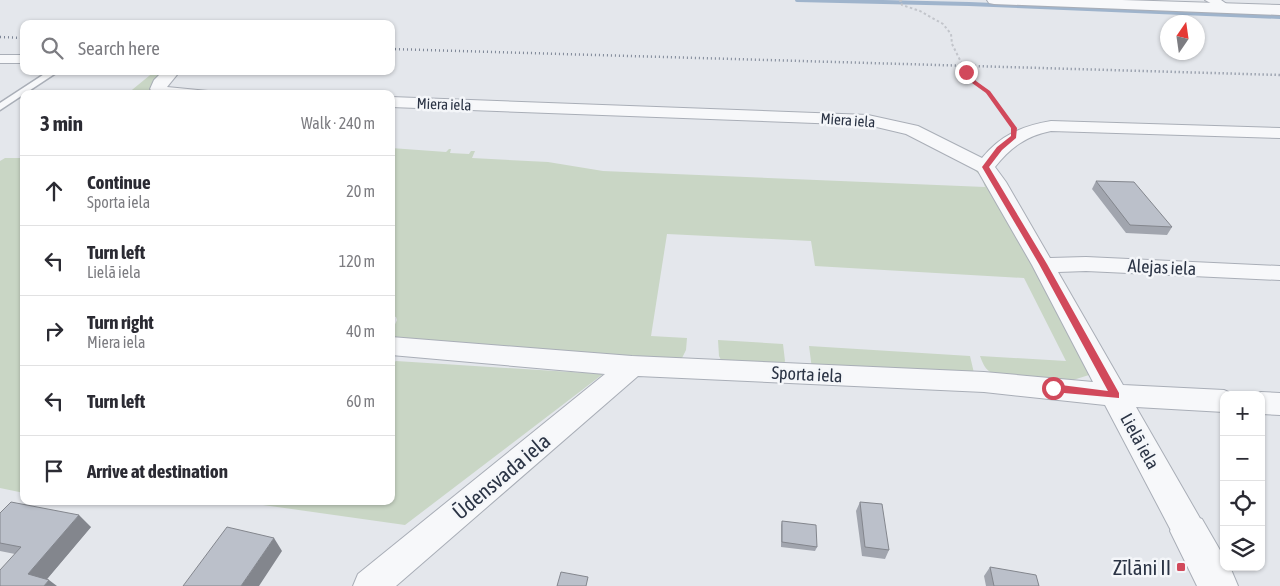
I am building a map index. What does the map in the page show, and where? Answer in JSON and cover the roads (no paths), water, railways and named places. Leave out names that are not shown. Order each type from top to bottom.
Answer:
[{"type":"street","points":[[994,0],[1280,10]]},
{"type":"street","points":[[1211,0],[1225,8]]},
{"type":"street","points":[[0,59],[20,58]]},
{"type":"street","points":[[160,90],[158,89],[160,83],[168,75]]},
{"type":"street","name":"Miera iela","points":[[395,102],[868,120],[912,130],[985,167]]},
{"type":"street","points":[[985,167],[999,149],[1014,137],[1038,128],[1067,126],[1280,133]]},
{"type":"street","name":"Lielā iela","points":[[985,167],[1043,264],[1218,586]]},
{"type":"street","name":"Alejas iela","points":[[1043,264],[1086,264],[1280,273]]},
{"type":"street","name":"Sporta iela","points":[[395,346],[632,366],[984,382],[1115,395],[1220,401]]},
{"type":"street","name":"Ūdensvada iela","points":[[370,586],[632,366]]},
{"type":"street","points":[[1265,403],[1280,404]]},
{"type":"lane","points":[[26,90],[49,75]]},
{"type":"lane","points":[[0,107],[20,94]]},
{"type":"waterway","points":[[797,0],[969,4],[1280,17]]},
{"type":"railway","points":[[0,37],[20,38]]},
{"type":"railway","points":[[395,49],[1280,75]]},
{"type":"place","name":"Zīlāni II","points":[[1181,567]]}]
